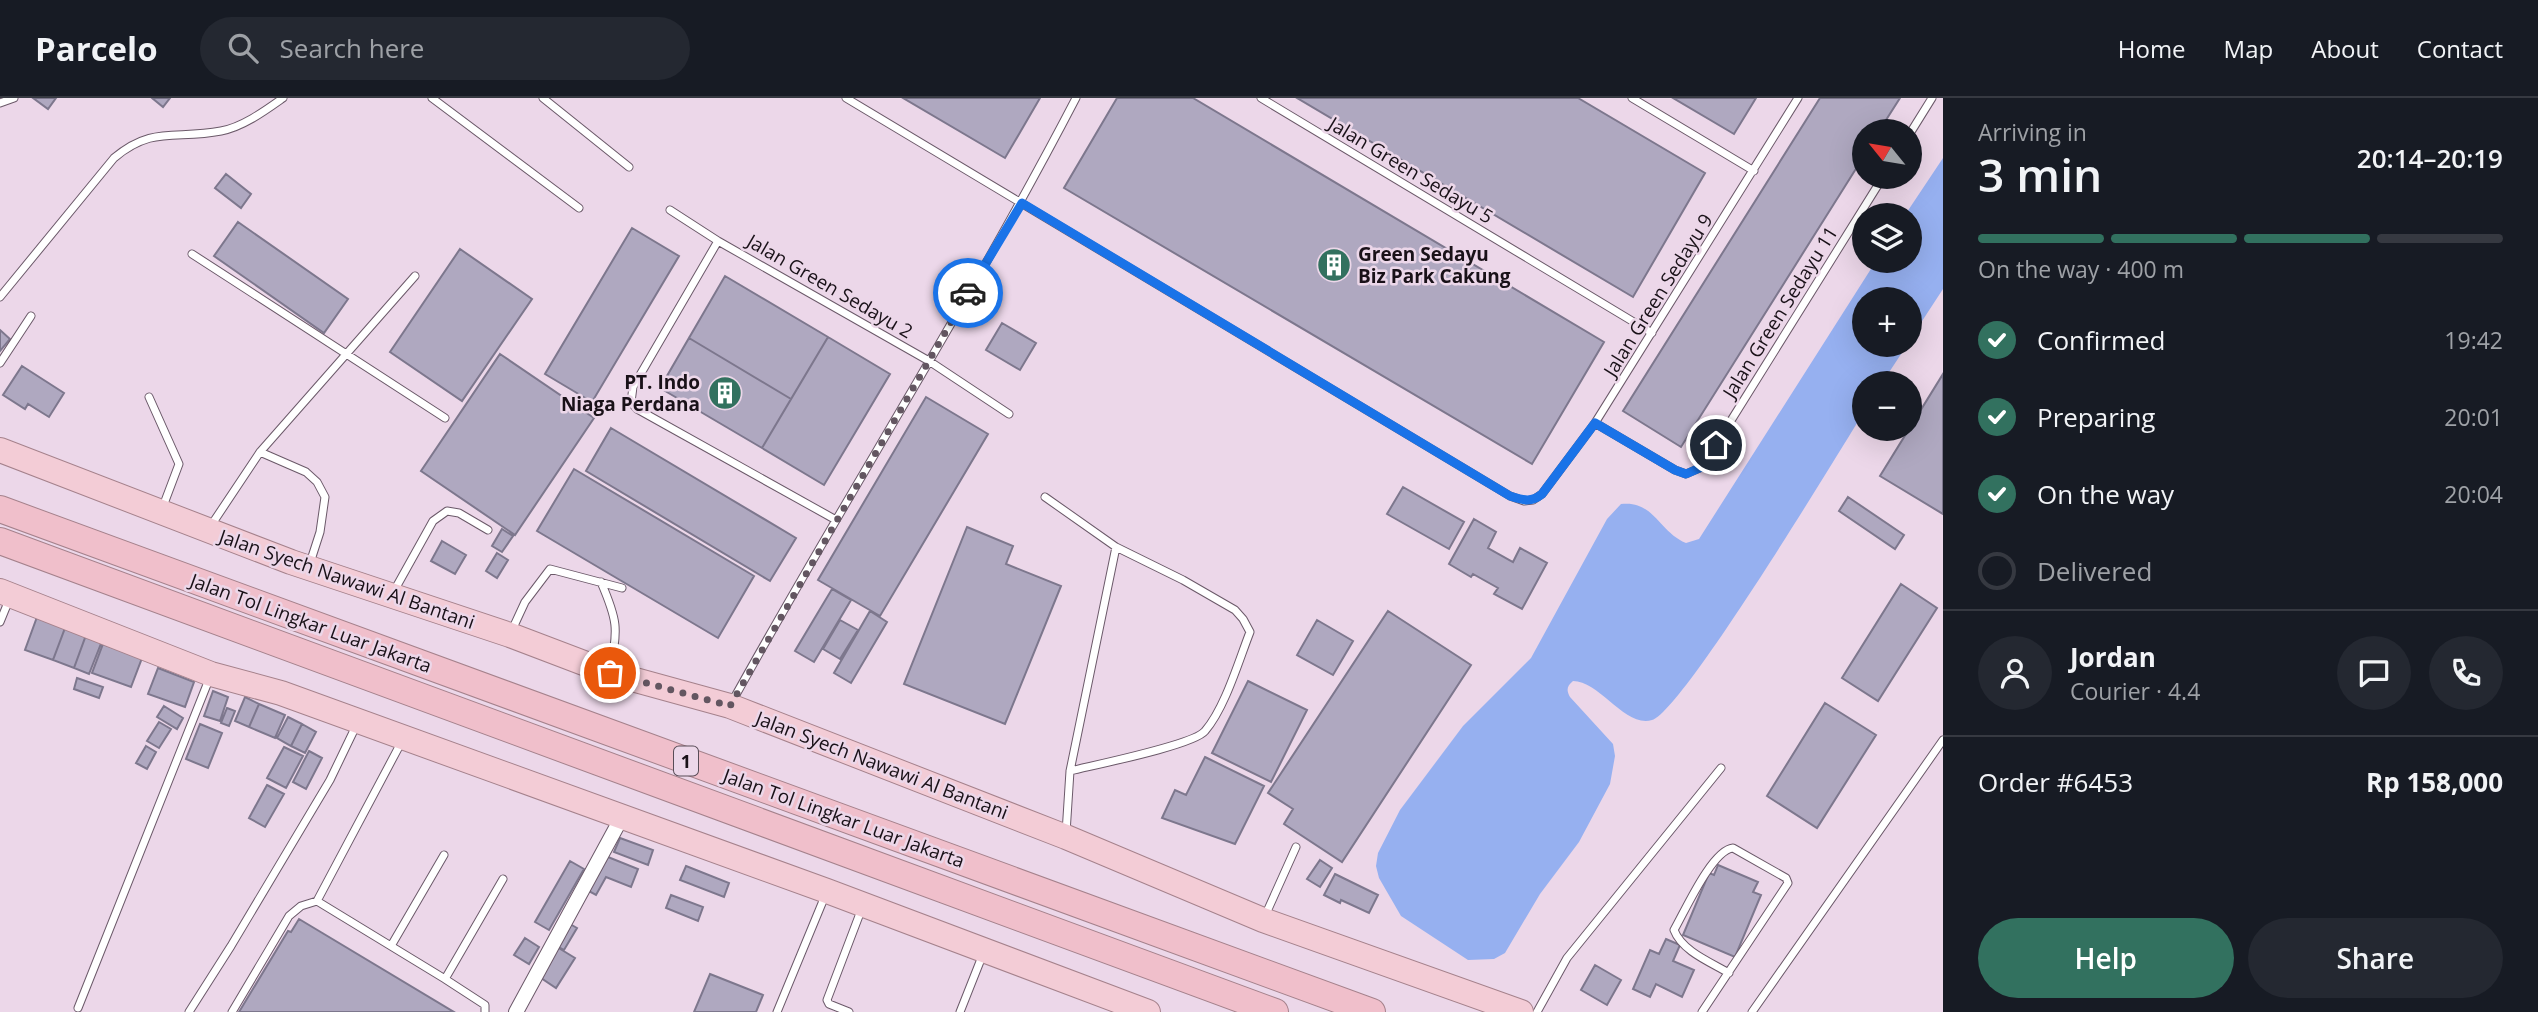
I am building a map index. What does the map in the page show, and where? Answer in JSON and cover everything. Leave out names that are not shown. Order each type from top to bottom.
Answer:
[{"type":"highway","name":"Jalan Syech Nawawi Al Bantani","points":[[0,450],[308,568],[510,635],[610,673],[730,706],[1066,837],[1263,920],[1521,1012]]},
{"type":"highway","name":"Jalan Tol Lingkar Luar Jakarta","points":[[0,509],[1372,1012]]},
{"type":"highway","name":"Jalan Tol Lingkar Luar Jakarta","points":[[0,541],[1275,1012]]},
{"type":"highway","points":[[6,593],[211,674],[281,693],[863,904],[985,950],[1101,1000],[1148,1012]]},
{"type":"street","points":[[516,1012],[622,817]]},
{"type":"lane","points":[[0,103],[14,98]]},
{"type":"lane","points":[[0,297],[114,158],[128,146],[158,135],[187,136],[225,131],[264,112],[284,98]]},
{"type":"lane","points":[[432,98],[579,208]]},
{"type":"lane","points":[[543,98],[629,167]]},
{"type":"lane","points":[[846,98],[1022,203]]},
{"type":"lane","points":[[730,706],[949,324],[1022,203],[1076,98]]},
{"type":"lane","name":"Jalan Green Sedayu 5","points":[[1261,98],[1652,333]]},
{"type":"lane","points":[[1632,98],[1754,171]]},
{"type":"lane","name":"Jalan Green Sedayu 9","points":[[1022,203],[1510,496],[1524,501],[1533,500],[1546,490],[1595,423],[1798,98]]},
{"type":"lane","points":[[1919,119],[1932,98]]},
{"type":"lane","name":"Jalan Green Sedayu 11","points":[[1595,423],[1675,470],[1686,474],[1702,467],[1876,189]]},
{"type":"lane","name":"Jalan Green Sedayu 2","points":[[670,210],[718,241],[929,361],[1009,414]]},
{"type":"lane","points":[[718,241],[633,387],[631,402],[637,409],[836,520]]},
{"type":"lane","points":[[192,254],[445,418]]},
{"type":"lane","points":[[208,530],[260,452],[415,276]]},
{"type":"lane","points":[[0,363],[31,316]]},
{"type":"lane","points":[[149,397],[179,464],[161,512]]},
{"type":"lane","points":[[260,452],[306,472],[317,482],[326,497],[320,532],[308,568]]},
{"type":"lane","points":[[1045,497],[1116,547],[1183,580],[1235,610],[1250,632],[1223,700],[1204,733],[1171,747],[1070,771]]},
{"type":"lane","points":[[391,596],[433,521],[447,511],[459,513],[488,530]]},
{"type":"lane","points":[[1066,837],[1070,771],[1116,547]]},
{"type":"lane","points":[[510,635],[525,602],[548,571],[554,570],[622,588]]},
{"type":"lane","points":[[601,582],[615,614],[617,639],[610,673]]},
{"type":"lane","points":[[0,622],[6,593]]},
{"type":"lane","points":[[78,1007],[211,674]]},
{"type":"lane","points":[[189,1012],[232,946],[330,780],[358,723]]},
{"type":"lane","points":[[232,1012],[289,916],[301,906],[317,901],[404,738]]},
{"type":"lane","points":[[1752,1012],[1943,740]]},
{"type":"lane","points":[[1537,1012],[1567,958],[1721,768]]},
{"type":"lane","points":[[1263,920],[1296,847]]},
{"type":"lane","points":[[1702,1012],[1729,973],[1788,883],[1786,878],[1733,848],[1721,851],[1711,863],[1674,930],[1678,940],[1686,947],[1729,973]]},
{"type":"lane","points":[[391,946],[444,855]]},
{"type":"lane","points":[[445,979],[503,879]]},
{"type":"lane","points":[[777,1012],[827,891]]},
{"type":"lane","points":[[317,901],[485,1004],[485,1012]]},
{"type":"lane","points":[[849,1012],[829,1004],[827,1000],[863,904]]},
{"type":"lane","points":[[960,1012],[985,950]]},
{"type":"water","points":[[1943,158],[1943,289],[1922,321],[1922,287],[1859,287],[1868,273],[1922,273],[1922,203],[1913,203]]},
{"type":"water","points":[[1852,299],[1852,357],[1899,357],[1890,371],[1852,371],[1852,431],[1694,675],[1669,706],[1652,720],[1642,721],[1622,711],[1583,683],[1573,681],[1569,685],[1570,697],[1613,744],[1615,756],[1610,784],[1579,842],[1540,894],[1505,953],[1494,959],[1468,960],[1401,916],[1379,878],[1376,866],[1378,853],[1400,810],[1463,726],[1531,658],[1607,519],[1621,504],[1632,504],[1649,512],[1669,532],[1686,543],[1699,539]]},
{"type":"building","points":[[33,98],[56,98],[48,109]]},
{"type":"building","points":[[152,98],[170,98],[163,107]]},
{"type":"building","points":[[903,98],[1040,98],[1005,158]]},
{"type":"building","name":"Green Sedayu Biz Park Cakung","points":[[1117,98],[1193,98],[1604,342],[1532,464],[1064,188]]},
{"type":"building","name":"Green Sedayu Biz Park Cakung","points":[[1297,98],[1578,98],[1705,173],[1633,297]]},
{"type":"building","points":[[1673,98],[1756,98],[1734,134]]},
{"type":"building","points":[[1820,98],[1900,98],[1887,119],[1852,119],[1852,175],[1681,447],[1623,411]]},
{"type":"building","points":[[226,174],[251,194],[241,208],[215,188]]},
{"type":"building","points":[[238,222],[348,299],[324,333],[214,256]]},
{"type":"building","points":[[632,228],[679,256],[592,402],[545,374]]},
{"type":"building","points":[[460,249],[532,299],[462,401],[390,352]]},
{"type":"building","points":[[725,276],[828,337],[791,399],[689,338]]},
{"type":"building","points":[[1002,323],[1036,343],[1020,370],[986,350]]},
{"type":"building","points":[[0,330],[10,339],[0,351]]},
{"type":"building","points":[[828,337],[890,374],[824,485],[762,448]]},
{"type":"building","name":"PT. Indo Niaga Perdana","points":[[689,338],[791,399],[762,448],[660,388]]},
{"type":"building","points":[[500,354],[594,418],[515,535],[421,471]]},
{"type":"building","points":[[22,366],[64,393],[49,417],[28,404],[25,409],[3,395]]},
{"type":"building","points":[[1943,374],[1943,514],[1880,476],[1902,441],[1922,441],[1922,408]]},
{"type":"building","points":[[926,397],[988,434],[880,616],[818,580]]},
{"type":"building","points":[[611,428],[796,538],[770,581],[586,471]]},
{"type":"building","points":[[574,469],[754,576],[718,638],[537,531]]},
{"type":"building","points":[[1403,487],[1464,522],[1449,549],[1387,514]]},
{"type":"building","points":[[1848,497],[1904,535],[1895,549],[1839,511]]},
{"type":"building","points":[[1474,519],[1496,532],[1488,548],[1513,562],[1520,548],[1547,563],[1522,609],[1494,594],[1498,588],[1449,564]]},
{"type":"building","points":[[967,527],[1013,546],[1006,564],[1061,586],[1005,724],[904,684]]},
{"type":"building","points":[[502,529],[513,536],[502,552],[492,546]]},
{"type":"building","points":[[442,541],[466,555],[455,574],[431,561]]},
{"type":"building","points":[[497,553],[508,560],[497,578],[486,571]]},
{"type":"building","points":[[1901,584],[1937,608],[1878,701],[1842,678]]},
{"type":"building","points":[[832,589],[851,600],[814,662],[795,651]]},
{"type":"building","points":[[870,611],[887,622],[851,683],[834,673]]},
{"type":"building","points":[[1388,611],[1471,665],[1342,862],[1284,824],[1293,809],[1268,793]]},
{"type":"building","points":[[37,617],[65,628],[53,660],[25,650]]},
{"type":"building","points":[[840,620],[858,630],[840,659],[823,649]]},
{"type":"building","points":[[1317,620],[1353,641],[1333,675],[1297,655]]},
{"type":"building","points":[[65,628],[86,635],[74,668],[53,660]]},
{"type":"building","points":[[86,635],[102,641],[89,674],[74,668]]},
{"type":"building","points":[[103,644],[142,658],[131,687],[92,673]]},
{"type":"building","points":[[158,668],[194,682],[185,707],[148,694]]},
{"type":"building","points":[[77,678],[103,687],[99,698],[74,689]]},
{"type":"building","points":[[1248,681],[1307,710],[1271,782],[1212,753]]},
{"type":"building","points":[[213,691],[228,697],[220,721],[204,716]]},
{"type":"building","points":[[245,697],[259,704],[249,727],[235,721]]},
{"type":"building","points":[[1825,703],[1876,735],[1817,828],[1767,796]]},
{"type":"building","points":[[259,704],[285,715],[275,738],[249,727]]},
{"type":"building","points":[[164,706],[183,718],[177,729],[157,717]]},
{"type":"building","points":[[227,708],[235,711],[229,726],[221,723]]},
{"type":"building","points":[[288,717],[302,724],[291,746],[277,738]]},
{"type":"building","points":[[159,722],[171,729],[159,748],[147,741]]},
{"type":"building","points":[[200,724],[222,733],[208,768],[186,759]]},
{"type":"building","points":[[302,724],[316,732],[305,753],[291,746]]},
{"type":"building","points":[[146,746],[156,752],[147,769],[136,763]]},
{"type":"building","points":[[284,747],[303,756],[286,788],[267,778]]},
{"type":"building","points":[[309,751],[322,758],[306,789],[293,782]]},
{"type":"building","points":[[1205,757],[1264,786],[1235,844],[1162,818],[1175,790],[1186,795]]},
{"type":"building","points":[[267,785],[284,794],[265,827],[249,818]]},
{"type":"building","points":[[620,838],[653,850],[648,865],[614,852]]},
{"type":"building","points":[[603,855],[638,869],[631,887],[606,877],[596,895],[585,889]]},
{"type":"building","points":[[1320,860],[1332,868],[1320,887],[1307,879]]},
{"type":"building","points":[[570,861],[584,869],[549,930],[535,922]]},
{"type":"building","points":[[1718,865],[1758,882],[1753,892],[1761,895],[1735,957],[1683,935],[1709,873],[1714,875]]},
{"type":"building","points":[[686,866],[729,883],[724,897],[680,880]]},
{"type":"building","points":[[1335,874],[1378,895],[1369,913],[1324,895]]},
{"type":"building","points":[[671,895],[703,907],[698,921],[666,908]]},
{"type":"building","points":[[299,919],[454,1012],[239,1012],[288,931],[291,932]]},
{"type":"building","points":[[570,924],[577,928],[564,950],[557,946]]},
{"type":"building","points":[[525,938],[539,947],[529,964],[514,955]]},
{"type":"building","points":[[1666,939],[1680,945],[1673,961],[1694,970],[1682,997],[1656,984],[1650,997],[1633,989],[1650,950],[1659,954]]},
{"type":"building","points":[[557,947],[575,958],[556,988],[538,976]]},
{"type":"building","points":[[1595,965],[1621,980],[1607,1005],[1581,990]]},
{"type":"building","points":[[710,974],[763,995],[756,1012],[694,1012]]},
{"type":"way so far","points":[[610,673],[730,706],[968,293]]},
{"type":"place","name":"Green Sedayu Biz Park Cakung","points":[[1334,265]]},
{"type":"place","name":"PT. Indo Niaga Perdana","points":[[725,393]]},
{"type":"route","points":[[968,293],[1022,203],[1510,496],[1524,501],[1538,498],[1546,490],[1595,423],[1686,474],[1702,467],[1716,445]]}]
